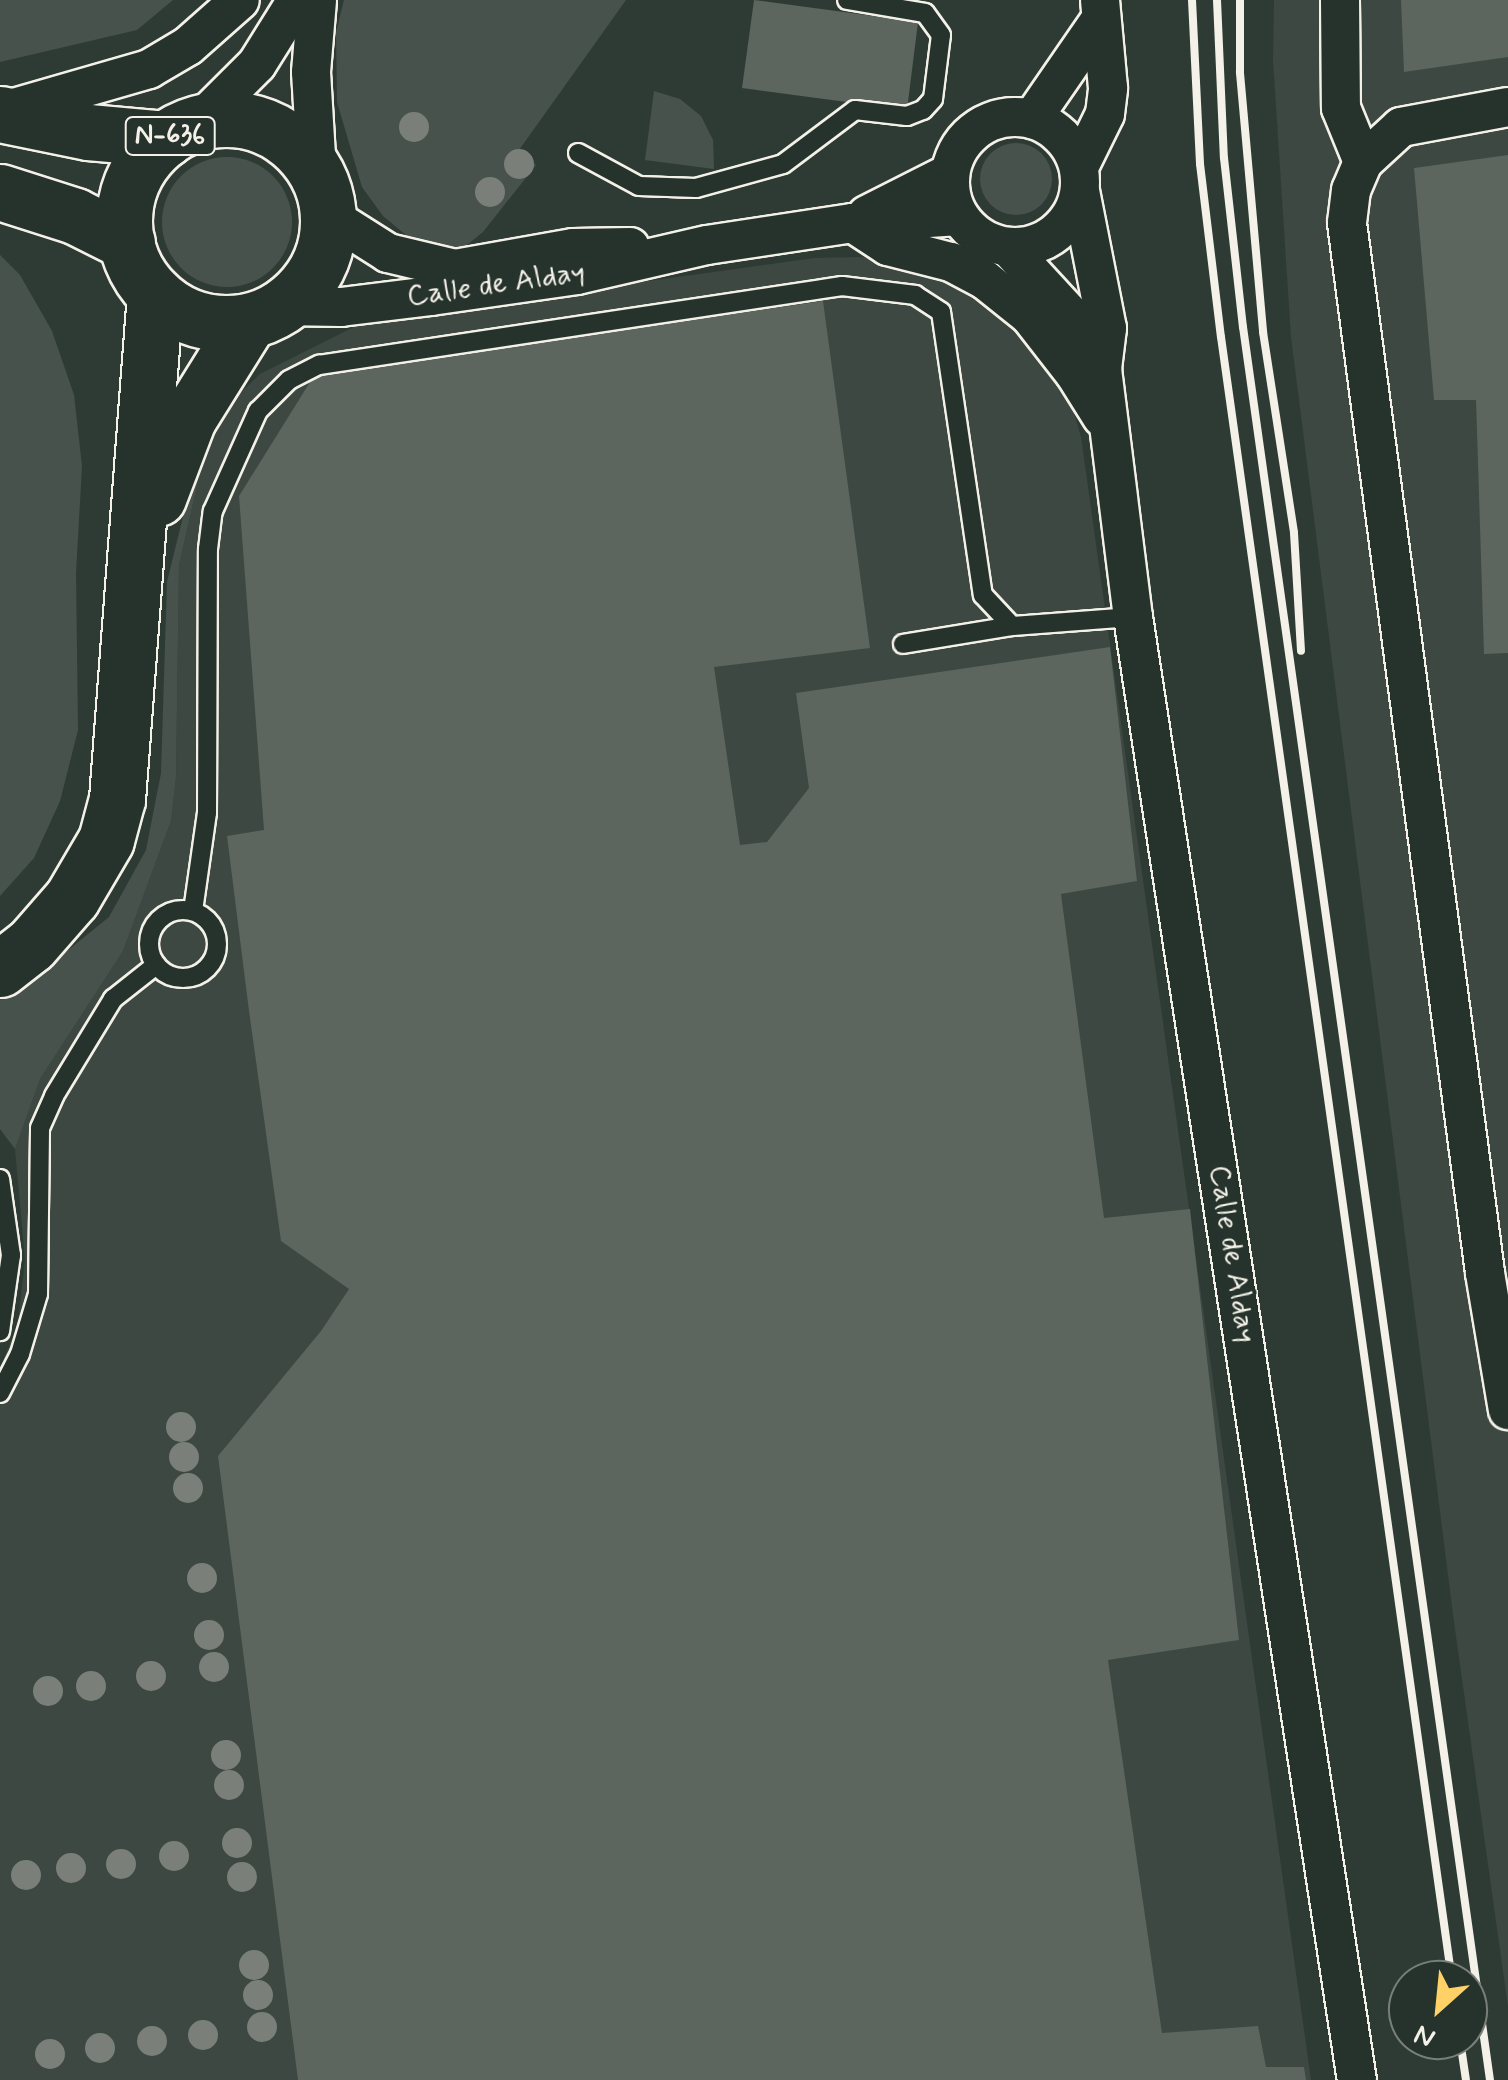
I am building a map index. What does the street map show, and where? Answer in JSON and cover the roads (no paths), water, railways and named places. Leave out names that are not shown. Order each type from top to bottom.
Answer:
[{"type":"highway","name":"N-636","points":[[0,113],[88,132],[182,131],[244,121],[286,138],[322,194]]},
{"type":"highway","name":"N-636","points":[[127,242],[124,219],[132,185],[149,155],[182,131]]},
{"type":"highway","points":[[0,192],[75,216],[127,242],[132,262],[155,294],[199,320],[266,314]]},
{"type":"highway","points":[[136,557],[188,419],[266,314],[300,293],[322,256],[322,194]]},
{"type":"highway","points":[[0,968],[31,945],[72,898],[106,840],[118,799],[155,294]]},
{"type":"highway","points":[[0,942],[72,898]]},
{"type":"street","points":[[0,113],[150,69],[188,46],[240,0]]},
{"type":"street","points":[[182,131],[264,55],[298,0]]},
{"type":"street","points":[[317,0],[311,58],[322,194]]},
{"type":"street","points":[[1340,0],[1341,108],[1363,162]]},
{"type":"street","points":[[1032,119],[1099,11]]},
{"type":"street","points":[[1080,179],[1062,136],[1032,119],[1000,119],[970,134],[956,152],[950,196],[959,216],[989,243],[1009,248],[1048,240],[1075,211],[1080,179],[1105,114],[1108,88],[1099,11]]},
{"type":"street","points":[[1508,107],[1400,127],[1363,162],[1350,190],[1349,242],[1482,1253],[1508,1410]]},
{"type":"street","name":"Calle de Alday","points":[[853,223],[950,174]]},
{"type":"street","name":"Calle de Alday","points":[[1080,179],[1107,328],[1102,369],[1133,617],[1357,2080]]},
{"type":"street","name":"Calle de Alday","points":[[322,194],[388,253],[455,269],[573,248],[707,244]]},
{"type":"street","name":"Calle de Alday","points":[[266,314],[577,276],[707,244],[853,223],[959,216]]},
{"type":"street","name":"Calle de Alday","points":[[853,223],[888,246],[951,262],[985,280],[1030,316],[1076,374],[1108,428]]},
{"type":"street","name":"Calle de Alday","points":[[1009,248],[1079,324],[1102,369]]},
{"type":"lane","points":[[578,153],[640,186],[696,188],[783,164],[855,110],[907,116],[923,110],[933,99],[941,35],[924,13],[847,0]]},
{"type":"lane","points":[[192,911],[207,813],[208,549],[214,511],[258,411],[289,380],[319,365],[842,286],[915,295],[940,312],[983,595],[1012,626]]},
{"type":"lane","points":[[903,644],[1012,626],[1133,617]]},
{"type":"lane","points":[[174,911],[192,911],[214,927],[218,949],[214,960],[197,976],[186,979],[164,973],[156,965],[148,944],[155,923],[174,911]]},
{"type":"lane","points":[[0,1393],[20,1354],[38,1294],[40,1128],[54,1096],[113,999],[156,965]]},
{"type":"lane","points":[[0,1179],[11,1255],[0,1331]]},
{"type":"railway","points":[[1192,0],[1200,164],[1221,337],[1449,1960]]},
{"type":"railway","points":[[1217,0],[1224,158],[1243,327],[1490,2080]]},
{"type":"railway","points":[[1240,0],[1240,73],[1263,332],[1294,533],[1301,651]]},
{"type":"railway","points":[[1463,2060],[1466,2080]]}]
